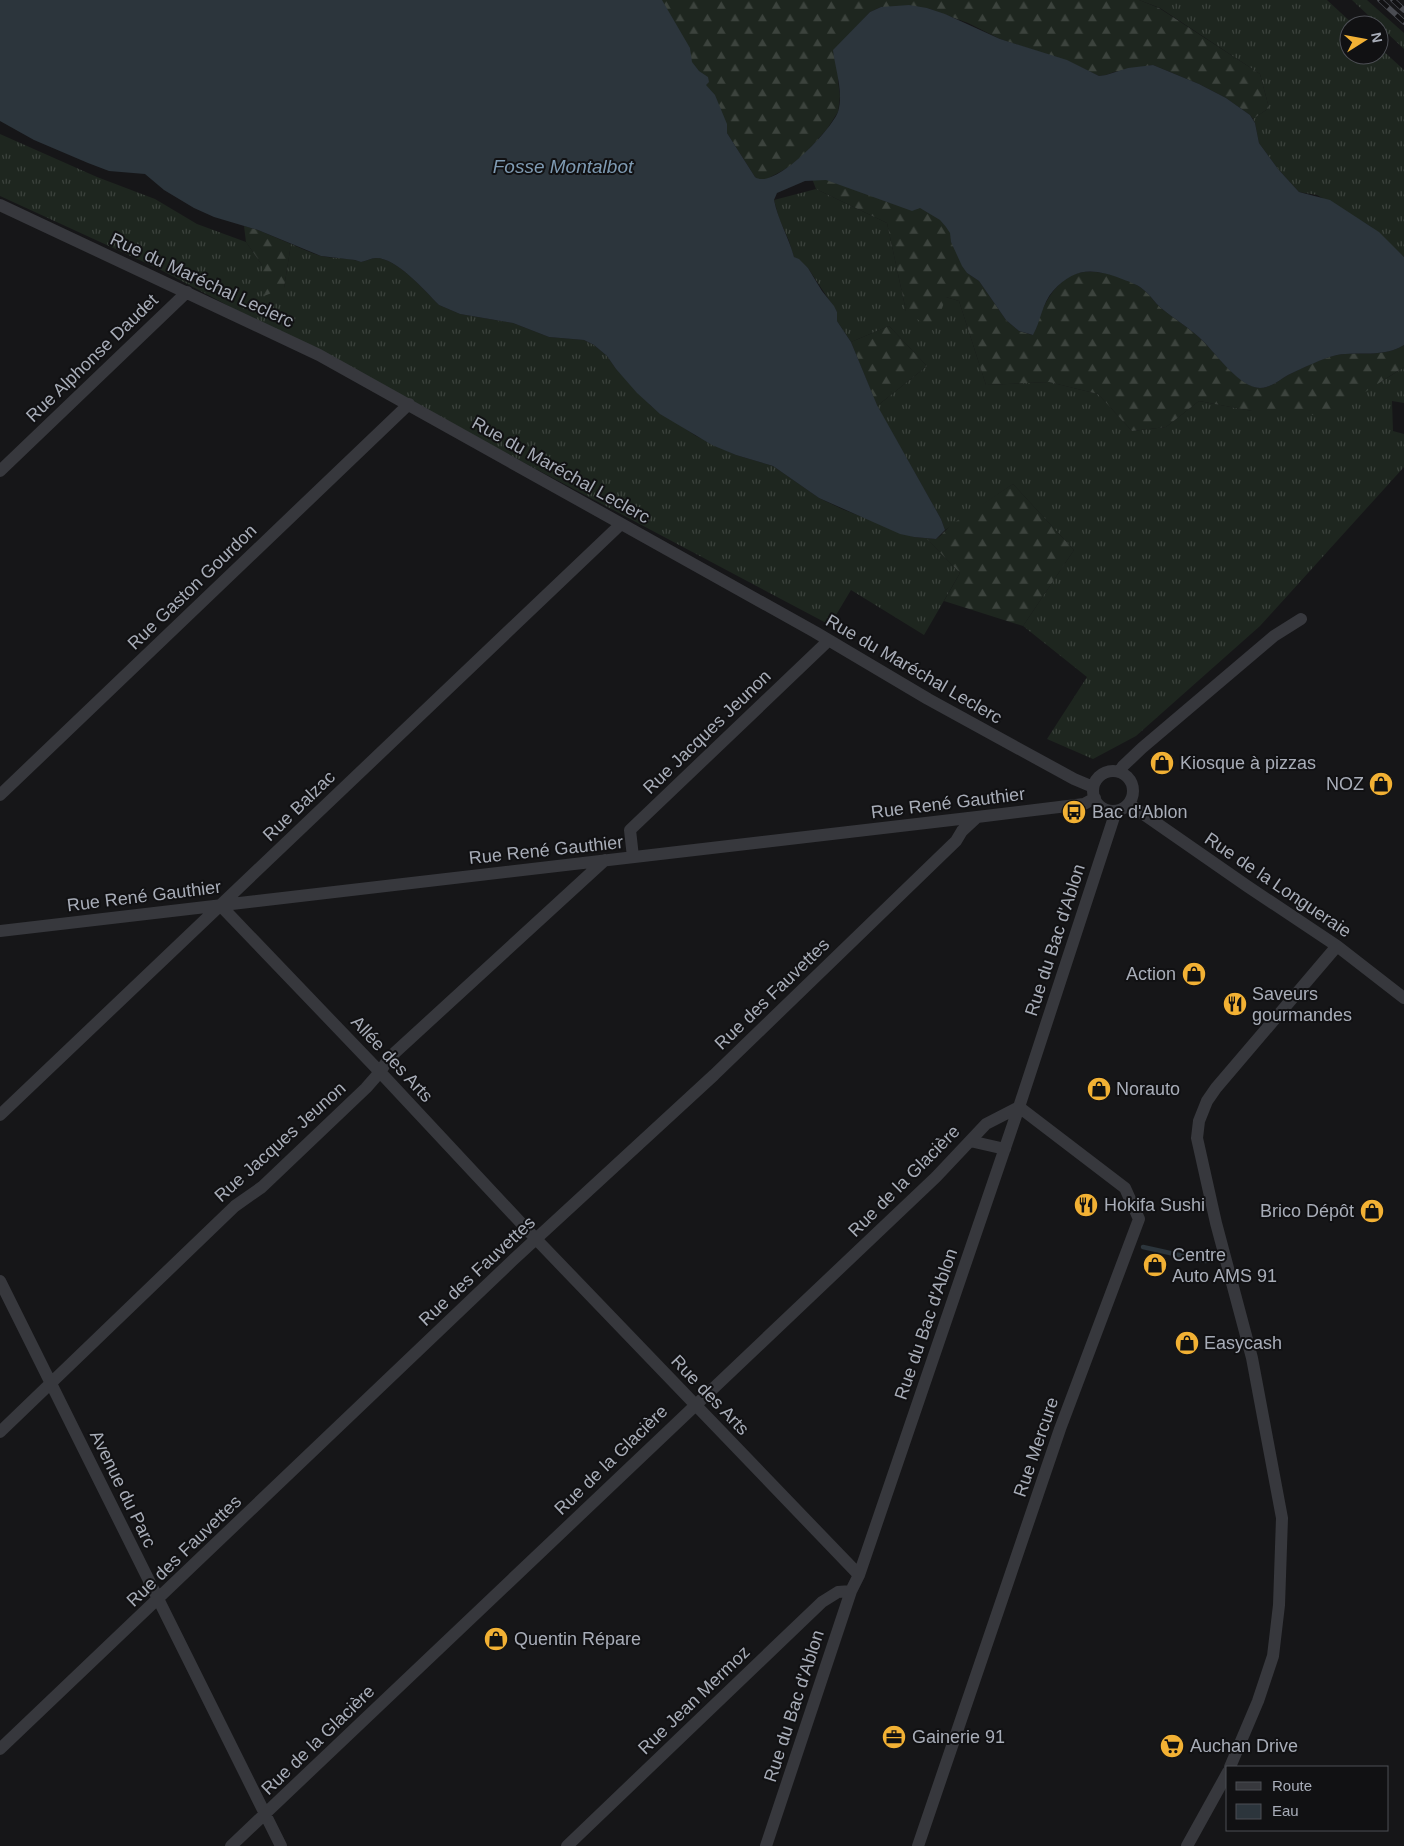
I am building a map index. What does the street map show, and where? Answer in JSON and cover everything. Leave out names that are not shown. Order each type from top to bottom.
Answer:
[{"type":"street","name":"Rue du Maréchal Leclerc","points":[[0,205],[319,355],[815,632],[928,699],[1074,779],[1094,793]]},
{"type":"street","name":"Rue Alphonse Daudet","points":[[0,471],[187,292]]},
{"type":"street","name":"Rue Gaston Gourdon","points":[[0,795],[409,404]]},
{"type":"street","name":"Rue Balzac","points":[[0,1115],[621,524]]},
{"type":"street","points":[[1119,772],[1142,748],[1274,636],[1301,619]]},
{"type":"street","name":"Rue Jacques Jeunon","points":[[633,857],[630,830],[828,641]]},
{"type":"street","points":[[1106,772],[1119,772],[1130,779],[1132,798],[1129,804],[1121,810],[1116,811],[1103,808],[1094,793],[1101,775],[1106,772]]},
{"type":"street","name":"Rue René Gauthier","points":[[0,930],[977,818],[1084,804],[1094,793]]},
{"type":"street","name":"Rue de la Longueraie","points":[[1129,804],[1337,946],[1404,998]]},
{"type":"street","name":"Rue du Bac d'Ablon","points":[[766,1846],[851,1590],[859,1575],[1005,1149],[1116,811]]},
{"type":"street","name":"Rue des Fauvettes","points":[[0,1750],[536,1239],[714,1074],[956,842],[962,831],[977,818]]},
{"type":"street","name":"Rue Jacques Jeunon","points":[[0,1432],[235,1206],[262,1187],[380,1072],[389,1058],[605,860]]},
{"type":"street","name":"Allée des Arts","points":[[220,905],[536,1239]]},
{"type":"street","points":[[1230,1766],[1258,1701],[1272,1656],[1279,1606],[1282,1518],[1252,1358],[1220,1240],[1197,1138],[1199,1121],[1207,1101],[1216,1088],[1337,946]]},
{"type":"street","name":"Rue de la Glacière","points":[[231,1846],[929,1184],[986,1124],[1019,1107]]},
{"type":"street","name":"Rue Mercure","points":[[918,1846],[1060,1429],[1139,1220],[1125,1188],[1019,1107]]},
{"type":"street","points":[[970,1141],[1005,1149]]},
{"type":"street","name":"Rue des Arts","points":[[536,1239],[859,1575]]},
{"type":"street","name":"Avenue du Parc","points":[[0,1281],[281,1846]]},
{"type":"street","name":"Rue Jean Mermoz","points":[[567,1846],[822,1602],[838,1592],[851,1590]]},
{"type":"street","points":[[1187,1846],[1226,1776]]},
{"type":"green space","points":[[658,0],[1139,0],[1159,8],[1260,74],[1269,108],[1253,119],[1226,98],[1199,84],[1153,65],[1099,76],[1067,61],[1000,39],[968,23],[927,8],[881,7],[870,12],[844,40],[838,81],[840,96],[838,112],[827,129],[805,154],[789,167],[765,180],[759,180],[755,177],[727,133]]},
{"type":"green space","points":[[1139,0],[1327,0],[1343,15],[1339,15],[1339,65],[1389,65],[1389,56],[1404,70],[1404,257],[1370,226],[1317,195],[1299,192],[1278,169],[1259,143],[1253,119],[1269,108],[1260,74],[1160,8]]},
{"type":"green space","points":[[1352,0],[1367,0],[1384,15],[1368,15]]},
{"type":"green space","points":[[1389,20],[1404,33],[1404,49],[1389,35]]},
{"type":"green space","points":[[0,134],[97,177],[155,199],[197,224],[246,242],[262,265],[284,288],[291,244],[326,257],[352,259],[361,262],[374,258],[384,259],[393,263],[410,276],[439,305],[460,314],[513,323],[549,337],[584,340],[594,345],[607,356],[616,369],[651,406],[696,436],[736,455],[773,466],[819,498],[842,509],[914,537],[926,538],[960,573],[924,635],[851,590],[830,625],[159,269],[0,196]]},
{"type":"green space","points":[[811,176],[852,184],[934,210],[952,231],[967,273],[979,281],[1006,320],[1019,331],[1032,335],[1047,301],[1058,286],[1067,278],[1075,274],[1096,272],[1118,277],[1138,286],[1161,308],[1198,336],[1229,369],[1244,382],[1252,386],[1268,387],[1306,366],[1331,356],[1380,353],[1404,345],[1404,367],[1328,416],[1252,411],[1199,401],[1166,427],[1132,431],[1098,394],[1049,382],[986,385],[959,301],[946,297],[934,331],[906,311],[887,223],[816,189]]},
{"type":"green space","points":[[816,189],[887,223],[906,311],[946,297],[959,301],[986,385],[1049,382],[1098,394],[1132,431],[1166,427],[1199,401],[1252,411],[1381,382],[1404,367],[1404,403],[1392,401],[1393,431],[1404,434],[1404,467],[1260,626],[1136,736],[1093,759],[1047,739],[1087,677],[1023,626],[1074,550],[1013,484],[945,530],[941,519],[877,406],[927,366],[889,326],[851,342],[837,321],[837,312],[808,268],[794,257],[779,218],[774,200]]},
{"type":"green space","points":[[244,226],[291,244],[284,288],[264,296],[262,265],[246,242]]},
{"type":"green space","points":[[889,326],[927,366],[877,406],[851,342]]},
{"type":"green space","points":[[1013,484],[1074,550],[1023,626],[944,601],[960,573],[926,538],[936,539],[952,524]]},
{"type":"water","name":"Fosse Montalbot","points":[[0,0],[662,0],[690,48],[692,62],[699,71],[708,77],[709,82],[706,85],[715,95],[727,124],[727,133],[755,177],[764,179],[788,167],[801,156],[825,132],[838,112],[840,89],[833,50],[870,12],[881,7],[909,5],[927,8],[945,14],[1000,39],[1067,60],[1099,76],[1128,68],[1153,65],[1199,84],[1226,98],[1250,115],[1255,123],[1259,143],[1278,169],[1299,192],[1330,200],[1379,232],[1404,257],[1404,345],[1380,353],[1331,356],[1288,375],[1268,387],[1252,387],[1237,377],[1198,336],[1161,308],[1143,289],[1112,275],[1093,272],[1085,272],[1069,277],[1053,291],[1046,301],[1033,335],[1019,331],[1006,320],[979,281],[967,273],[951,242],[950,233],[940,220],[920,208],[912,211],[826,180],[805,181],[777,193],[774,200],[794,257],[799,259],[808,268],[834,306],[837,312],[837,321],[851,342],[877,405],[941,519],[945,530],[936,539],[900,534],[819,498],[773,466],[736,455],[712,445],[660,414],[637,393],[607,356],[594,345],[584,340],[549,337],[513,323],[460,314],[439,305],[410,276],[393,263],[384,259],[374,258],[361,262],[321,256],[258,230],[214,217],[194,208],[164,190],[145,174],[109,171],[34,140],[0,121]]},
{"type":"waterway","points":[[1143,1247],[1206,1261]]},
{"type":"railway","points":[[1380,0],[1404,22]]},
{"type":"railway","points":[[1393,0],[1404,10]]},
{"type":"place","name":"Kiosque à pizzas","points":[[1162,763]]},
{"type":"place","name":"NOZ","points":[[1381,784]]},
{"type":"place","name":"Bac d'Ablon","points":[[1074,812]]},
{"type":"place","name":"Action","points":[[1194,974]]},
{"type":"place","name":"Saveurs gourmandes","points":[[1235,1004]]},
{"type":"place","name":"Norauto","points":[[1099,1089]]},
{"type":"place","name":"Hokifa Sushi","points":[[1086,1205]]},
{"type":"place","name":"Brico Dépôt","points":[[1372,1211]]},
{"type":"place","name":"Centre Auto AMS 91","points":[[1155,1265]]},
{"type":"place","name":"Easycash","points":[[1187,1343]]},
{"type":"place","name":"Quentin Répare","points":[[496,1639]]},
{"type":"place","name":"Gainerie 91","points":[[894,1737]]},
{"type":"place","name":"Auchan Drive","points":[[1172,1746]]}]
